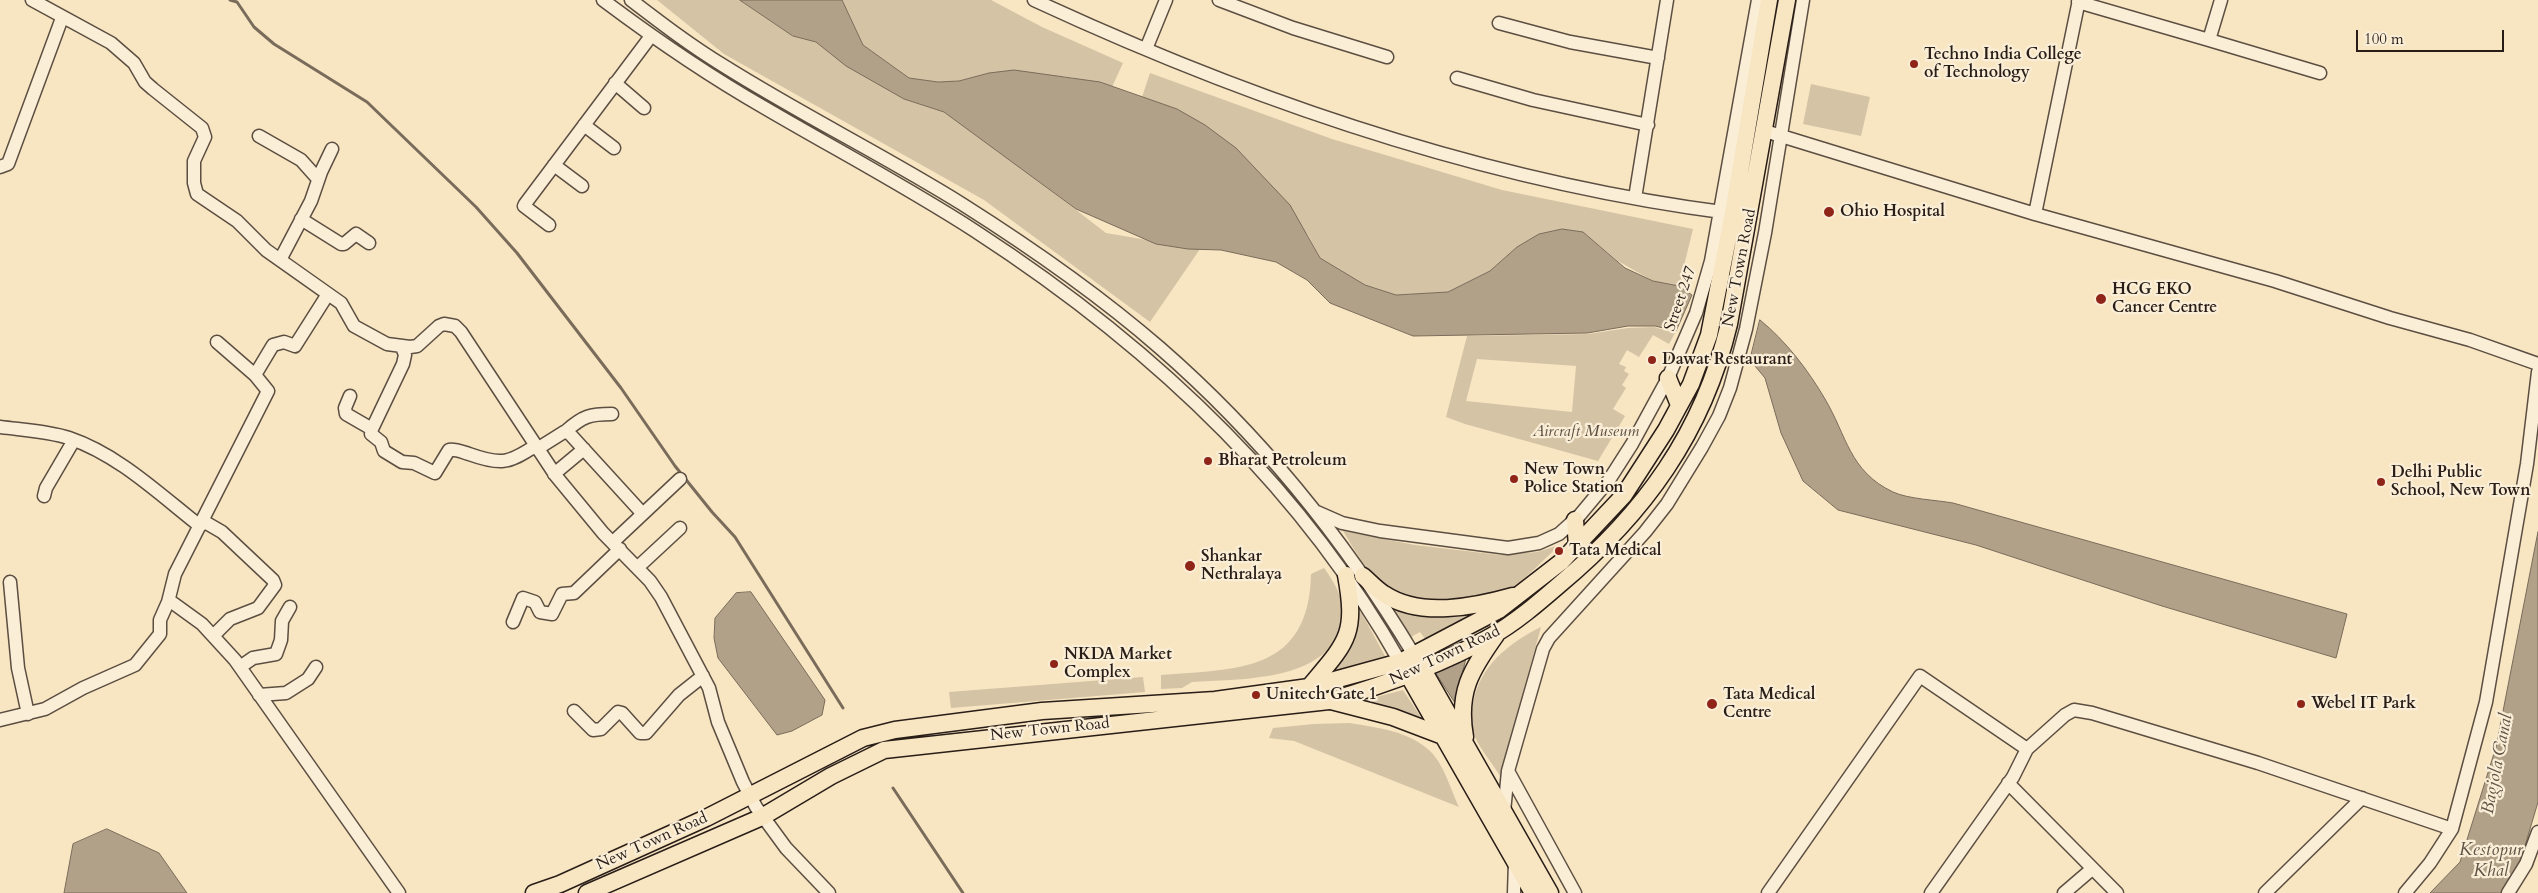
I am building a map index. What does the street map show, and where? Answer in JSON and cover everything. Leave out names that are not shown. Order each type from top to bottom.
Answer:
[{"type":"main road","points":[[1411,665],[1480,622],[1520,594],[1577,546],[1624,495],[1691,384],[1709,335],[1727,212],[1769,0]]},
{"type":"main road","name":"New Town Road","points":[[534,893],[560,884],[770,788],[864,738],[895,730],[1042,712],[1214,700],[1309,687],[1411,665],[1499,631],[1529,611],[1605,545],[1659,483],[1706,398],[1725,341],[1765,130],[1787,0]]},
{"type":"main road","points":[[1668,378],[1679,405]]},
{"type":"main road","points":[[1575,520],[1577,546]]},
{"type":"main road","points":[[1309,687],[1341,648],[1351,625],[1352,606],[1346,575]]},
{"type":"main road","points":[[1363,576],[1384,594],[1402,602],[1454,610],[1520,594]]},
{"type":"main road","points":[[1466,744],[1463,710],[1466,685],[1477,662],[1499,631]]},
{"type":"main road","points":[[1411,665],[1443,736],[1533,893]]},
{"type":"main road","points":[[1411,665],[1466,744],[1550,893]]},
{"type":"main road","name":"New Town Road","points":[[587,893],[762,817],[831,776],[884,750],[1329,701],[1380,686],[1411,665]]},
{"type":"main road","points":[[1329,701],[1393,717],[1443,736]]},
{"type":"street","points":[[32,0],[48,6],[62,18],[111,42],[134,63],[141,77],[153,90],[202,128],[205,137],[194,160],[194,183],[197,194],[237,221],[255,240],[280,260],[341,303],[354,326],[387,344],[402,346],[417,346],[439,326],[444,324],[455,326],[468,340],[554,474],[575,501],[638,567],[661,597],[709,688],[718,722],[750,797],[762,817],[786,848],[829,893]]},
{"type":"street","points":[[603,0],[651,36],[764,108],[975,231],[1039,275],[1151,361],[1196,402],[1249,458],[1309,527],[1411,665]]},
{"type":"street","points":[[631,0],[686,41],[730,70],[963,205],[1093,295],[1161,348],[1234,420],[1315,512],[1363,576],[1411,665]]},
{"type":"street","points":[[1034,0],[1146,49],[1272,99],[1400,142],[1588,189],[1727,212]]},
{"type":"street","points":[[1146,49],[1166,0]]},
{"type":"street","points":[[1219,0],[1293,28],[1387,57]]},
{"type":"street","points":[[1635,198],[1668,0]]},
{"type":"street","name":"Street 247","points":[[1315,512],[1342,524],[1508,548],[1539,543],[1559,534],[1575,520],[1609,480],[1668,378],[1696,313],[1727,212],[1758,0]]},
{"type":"street","points":[[1504,813],[1508,771],[1543,648],[1549,638],[1656,518],[1689,469],[1719,416],[1739,360],[1751,307],[1782,134],[1803,0]]},
{"type":"street","points":[[2209,40],[2221,0]]},
{"type":"street","points":[[2035,214],[2078,1],[2320,72]]},
{"type":"street","points":[[0,167],[8,164],[62,18]]},
{"type":"street","points":[[1499,23],[1570,42],[1658,58]]},
{"type":"street","points":[[549,225],[524,206],[651,36]]},
{"type":"street","points":[[1457,78],[1533,100],[1648,124]]},
{"type":"street","points":[[616,83],[644,108]]},
{"type":"street","points":[[584,126],[614,148]]},
{"type":"street","points":[[1765,130],[2035,214],[2275,281],[2390,318],[2470,340],[2538,364]]},
{"type":"street","points":[[259,136],[300,160],[318,179]]},
{"type":"street","points":[[280,260],[332,150]]},
{"type":"street","points":[[554,165],[582,186]]},
{"type":"street","points":[[301,219],[341,244],[344,244],[356,234],[369,244]]},
{"type":"street","points":[[255,375],[273,345],[282,342],[296,344],[328,294]]},
{"type":"street","points":[[0,720],[50,707],[83,688],[135,665],[160,634],[160,620],[168,602],[175,574],[268,396],[267,388],[255,375],[217,342]]},
{"type":"street","points":[[402,346],[405,359],[372,429],[372,434],[382,444],[384,451],[404,463],[414,463],[435,473],[449,450],[456,450],[484,460],[501,462],[515,459],[566,431],[579,420],[593,414],[612,414]]},
{"type":"street","points":[[1151,361],[1161,348]]},
{"type":"street","points":[[2405,893],[2430,862],[2452,829],[2486,702],[2499,637],[2527,464],[2538,372]]},
{"type":"street","points":[[350,396],[345,408],[346,414],[362,425],[372,429]]},
{"type":"street","points":[[0,427],[53,434],[74,440],[119,463],[202,523],[222,532],[273,580],[275,585],[258,608],[230,619],[213,636]]},
{"type":"street","points":[[566,431],[642,513]]},
{"type":"street","points":[[44,496],[46,488],[74,440]]},
{"type":"street","points":[[554,474],[584,449]]},
{"type":"street","points":[[513,622],[524,598],[535,602],[540,612],[552,614],[562,594],[574,593],[642,513],[680,479]]},
{"type":"street","points":[[638,567],[680,528]]},
{"type":"street","points":[[10,582],[18,668],[28,714]]},
{"type":"street","points":[[168,602],[174,603],[213,636],[240,667],[399,893]]},
{"type":"street","points":[[240,667],[253,658],[276,654],[281,640],[282,621],[290,607]]},
{"type":"street","points":[[259,695],[286,693],[308,679],[316,667]]},
{"type":"street","points":[[574,711],[594,730],[601,729],[618,712],[622,712],[640,733],[646,733],[680,695],[703,676]]},
{"type":"street","points":[[1768,893],[1835,801],[1866,750],[1920,676],[2027,749]]},
{"type":"street","points":[[1932,893],[2008,783],[2027,749],[2065,715],[2074,710],[2092,713],[2250,760],[2452,829]]},
{"type":"street","points":[[1508,771],[1575,893]]},
{"type":"street","points":[[2008,783],[2117,893]]},
{"type":"street","points":[[2265,893],[2362,798]]},
{"type":"street","points":[[2508,893],[2535,846],[2538,832]]},
{"type":"street","points":[[1514,893],[1515,862]]},
{"type":"street","points":[[2064,893],[2092,869]]},
{"type":"green space","points":[[657,0],[740,0],[793,36],[816,42],[904,99],[944,112],[1002,153],[1106,233],[1200,249],[1150,322],[984,200],[724,54]]},
{"type":"green space","points":[[842,0],[991,0],[1042,27],[1123,63],[1112,87],[1069,77],[989,73],[959,81],[938,82],[909,78],[863,45]]},
{"type":"green space","points":[[1150,73],[1332,139],[1502,190],[1693,229],[1679,286],[1653,281],[1618,261],[1583,232],[1552,231],[1539,234],[1517,247],[1490,271],[1448,292],[1396,295],[1365,285],[1320,258],[1308,235],[1142,97]]},
{"type":"green space","points":[[1811,84],[1870,97],[1861,136],[1803,124]]},
{"type":"green space","name":"Aircraft Museum","points":[[1654,327],[1675,333],[1669,344],[1653,335],[1639,357],[1627,350],[1619,364],[1626,367],[1624,371],[1629,374],[1622,385],[1626,388],[1613,409],[1625,416],[1598,461],[1446,417],[1467,336],[1588,334],[1628,328]],"holes":[[[1477,359],[1576,366],[1572,412],[1466,401]]]},
{"type":"green space","points":[[1343,531],[1415,545],[1500,555],[1537,552],[1560,545],[1519,583],[1501,592],[1468,599],[1430,600],[1397,593],[1385,586],[1367,567]]},
{"type":"green space","points":[[1324,568],[1338,590],[1343,615],[1339,632],[1329,648],[1314,660],[1296,669],[1275,675],[1192,682],[1182,688],[1161,689],[1161,675],[1241,667],[1264,659],[1283,648],[1297,631],[1307,607],[1311,574]]},
{"type":"green space","points":[[1394,606],[1434,615],[1475,613],[1475,615],[1426,640],[1420,632],[1411,637],[1394,610]]},
{"type":"green space","points":[[1361,612],[1385,656],[1329,673],[1349,646],[1355,632],[1359,613]]},
{"type":"green space","points":[[1541,627],[1500,776],[1475,737],[1472,713],[1476,690],[1497,657],[1518,640]]},
{"type":"green space","points":[[1143,677],[1145,692],[951,708],[949,692]]},
{"type":"green space","points":[[1403,690],[1428,728],[1357,702]]},
{"type":"green space","points":[[1350,723],[1404,735],[1423,745],[1436,757],[1459,807],[1294,741],[1269,738],[1273,728]]},
{"type":"water","points":[[740,0],[842,0],[863,45],[909,78],[938,82],[959,81],[989,73],[1014,70],[1100,82],[1177,109],[1205,125],[1236,148],[1290,205],[1320,258],[1365,285],[1396,295],[1448,292],[1490,271],[1517,247],[1539,234],[1562,229],[1583,232],[1625,268],[1653,281],[1679,286],[1692,295],[1676,331],[1655,326],[1628,326],[1587,333],[1413,336],[1330,303],[1307,280],[1276,262],[1221,250],[1188,249],[1156,244],[1076,209],[944,112],[904,99],[846,66],[816,42],[793,36]]},
{"type":"water","points":[[1760,320],[1788,347],[1811,377],[1825,399],[1858,463],[1867,474],[1893,492],[1914,498],[1953,503],[2347,614],[2336,658],[2162,606],[1976,545],[1838,510],[1803,481],[1781,433],[1765,378],[1750,360]]},
{"type":"water","name":"Kestopur Khal","points":[[2538,532],[2538,802],[2514,883],[2505,893],[2430,893],[2460,862],[2496,747]]},
{"type":"water","points":[[751,592],[825,700],[822,715],[792,731],[777,735],[718,658],[714,638],[715,618],[736,593]]},
{"type":"water","points":[[1467,654],[1459,687],[1457,706],[1435,672]]},
{"type":"water","points":[[107,829],[159,853],[187,893],[64,893],[73,844]]},
{"type":"waterway","points":[[230,0],[237,2],[254,27],[274,44],[367,102],[476,207],[517,253],[621,388],[675,466],[735,537],[843,708]]},
{"type":"waterway","points":[[893,788],[963,893]]},
{"type":"place","name":"Techno India College of Technology","points":[[1914,64]]},
{"type":"place","name":"Ohio Hospital","points":[[1829,212]]},
{"type":"place","name":"HCG EKO Cancer Centre","points":[[2101,299]]},
{"type":"place","name":"Dawat Restaurant","points":[[1652,360]]},
{"type":"place","name":"Bharat Petroleum","points":[[1208,461]]},
{"type":"place","name":"New Town Police Station","points":[[1514,479]]},
{"type":"place","name":"Delhi Public School, New Town","points":[[2381,482]]},
{"type":"place","name":"Tata Medical","points":[[1559,551]]},
{"type":"place","name":"Shankar Nethralaya","points":[[1190,566]]},
{"type":"place","name":"NKDA Market Complex","points":[[1054,664]]},
{"type":"place","name":"Unitech Gate 1","points":[[1256,695]]},
{"type":"place","name":"Tata Medical Centre","points":[[1712,704]]},
{"type":"place","name":"Webel IT Park","points":[[2301,704]]},
{"type":"water label","name":"Bagjola Canal","points":[[2498,764]]}]
